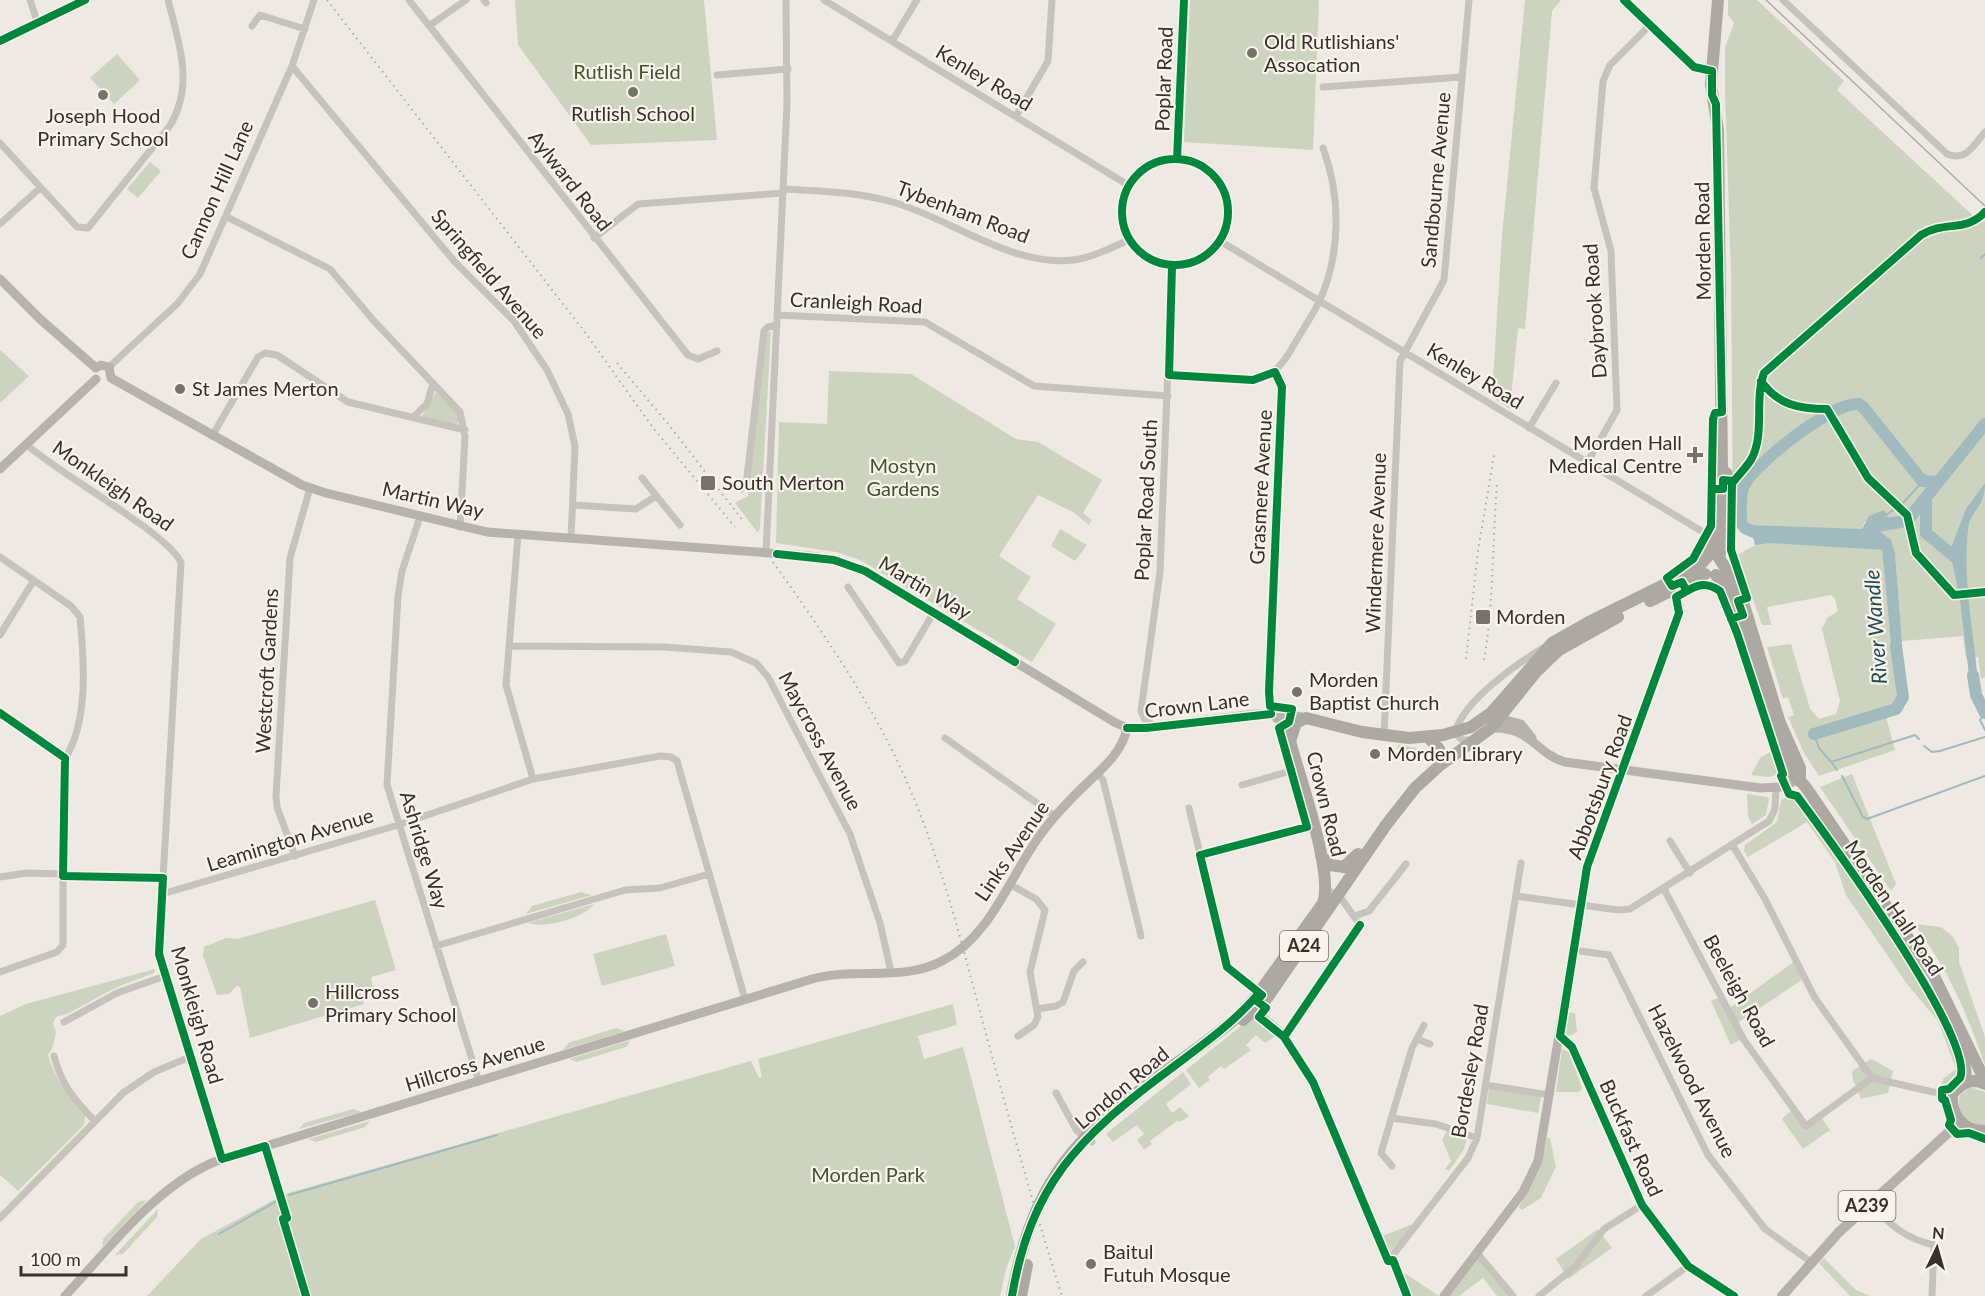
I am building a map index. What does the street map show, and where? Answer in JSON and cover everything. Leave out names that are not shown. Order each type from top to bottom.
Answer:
[{"type":"highway","name":"Morden Road","points":[[1716,104],[1712,95],[1712,71],[1717,35],[1718,0]]},
{"type":"highway","name":"Morden Road","points":[[1712,566],[1713,538],[1718,523],[1718,474],[1722,469],[1716,104],[1720,44],[1717,35]]},
{"type":"highway","name":"Morden Road","points":[[1712,566],[1727,518],[1727,474],[1722,469]]},
{"type":"highway","name":"London Road","points":[[1455,733],[1502,718],[1541,667],[1567,644],[1673,591],[1712,566]]},
{"type":"highway","name":"London Road","points":[[1020,1296],[1028,1258],[1047,1205],[1059,1182],[1089,1140],[1256,1010],[1302,948],[1329,887],[1386,825],[1415,788],[1439,766],[1474,740],[1552,643],[1589,622],[1712,566]]},
{"type":"highway","name":"Morden Hall Road","points":[[1712,566],[1732,600],[1779,745],[1791,772],[1800,779],[1934,976],[1950,1004],[1961,1034],[1967,1040],[1985,1083]]},
{"type":"highway","name":"Crown Lane","points":[[1306,718],[1384,736],[1428,737],[1455,733]]},
{"type":"highway","name":"Crown Road","points":[[1306,718],[1296,723],[1290,741],[1329,887]]},
{"type":"highway","points":[[1428,737],[1439,749],[1439,766]]},
{"type":"highway","name":"A24","points":[[1321,856],[1330,865],[1344,867],[1386,825]]},
{"type":"highway","name":"London Road","points":[[1012,1296],[1021,1257],[1040,1202],[1063,1164],[1128,1101],[1241,1014],[1259,993],[1323,903],[1329,887]]},
{"type":"highway","name":"Morden Hall Road","points":[[1961,1034],[1958,1041],[1966,1068],[1965,1082],[1985,1083]]},
{"type":"highway","points":[[1965,1082],[1952,1094],[1953,1110],[1960,1122],[1983,1132]]},
{"type":"main road","points":[[1624,0],[1694,67],[1712,71]]},
{"type":"main road","points":[[0,279],[40,319],[96,368],[96,379],[0,469]]},
{"type":"main road","points":[[96,368],[101,365],[109,367],[112,372],[111,378],[105,382],[96,379]]},
{"type":"main road","name":"Martin Way","points":[[111,378],[310,488],[420,517],[460,527],[518,535],[810,556],[849,565],[934,612],[1108,719],[1127,728]]},
{"type":"main road","points":[[1514,701],[1513,711],[1533,740]]},
{"type":"main road","name":"Crown Lane","points":[[1127,728],[1157,727],[1270,714],[1306,718]]},
{"type":"main road","name":"Crown Road","points":[[1270,714],[1279,718],[1290,741]]},
{"type":"main road","points":[[1502,718],[1521,724]]},
{"type":"main road","points":[[1487,724],[1510,729],[1533,740],[1560,760],[1760,788],[1776,788],[1800,779]]},
{"type":"main road","name":"Links Avenue","points":[[942,961],[974,936],[1011,885],[1035,842],[1055,816],[1120,749],[1127,728]]},
{"type":"main road","name":"Abbotsbury Road","points":[[1444,1296],[1531,1178],[1544,1140],[1587,867],[1622,768]]},
{"type":"main road","name":"Hillcross Avenue","points":[[65,1296],[167,1190],[189,1174],[222,1159],[829,975],[913,971],[942,961]]},
{"type":"main road","name":"A239","points":[[1782,1296],[1811,1262],[1870,1204],[1960,1122]]},
{"type":"street","points":[[30,0],[38,24]]},
{"type":"street","points":[[0,41],[85,0]]},
{"type":"street","points":[[0,143],[77,227],[88,228],[169,127],[178,108],[184,74],[183,57],[168,0]]},
{"type":"street","name":"Cannon Hill Lane","points":[[109,367],[184,296],[205,265],[291,66],[314,0]]},
{"type":"street","name":"Aylward Road","points":[[409,0],[688,355],[698,359],[717,351]]},
{"type":"street","points":[[429,26],[466,0]]},
{"type":"street","points":[[766,553],[788,69],[786,0]]},
{"type":"street","name":"Kenley Road","points":[[824,0],[1128,185]]},
{"type":"street","points":[[892,41],[917,0]]},
{"type":"street","points":[[1016,116],[1048,61],[1052,0]]},
{"type":"street","name":"Poplar Road","points":[[1178,159],[1184,0]]},
{"type":"street","name":"Sandbourne Avenue","points":[[1404,352],[1443,286],[1469,0]]},
{"type":"street","points":[[1783,0],[1947,154],[1953,157],[1967,154],[1985,132]]},
{"type":"street","points":[[252,26],[260,15],[305,29]]},
{"type":"street","name":"Daybrook Road","points":[[1587,463],[1617,410],[1611,251],[1594,188],[1603,81],[1610,65],[1650,25]]},
{"type":"street","name":"Springfield Avenue","points":[[291,66],[440,244],[510,317],[534,350],[559,393],[571,425],[576,456],[571,540]]},
{"type":"street","points":[[717,75],[788,69]]},
{"type":"street","points":[[1323,87],[1462,77]]},
{"type":"street","points":[[1275,372],[1319,301],[1332,256],[1336,224],[1332,180],[1323,148]]},
{"type":"street","points":[[1178,159],[1196,164],[1210,173],[1221,187],[1228,206],[1227,224],[1220,241],[1206,256],[1197,261],[1172,266],[1152,260],[1129,240],[1124,226],[1122,205],[1128,185],[1150,165],[1178,159]]},
{"type":"street","points":[[0,224],[40,188]]},
{"type":"street","name":"Tybenham Road","points":[[594,238],[638,204],[783,191],[864,195],[910,208],[1005,249],[1053,260],[1080,259],[1129,240]]},
{"type":"street","points":[[226,217],[330,269],[374,321],[460,412],[465,430],[460,527]]},
{"type":"street","name":"Kenley Road","points":[[1220,241],[1713,538]]},
{"type":"street","name":"Poplar Road South","points":[[1157,727],[1144,720],[1142,715],[1160,572],[1172,266]]},
{"type":"street","name":"Cranleigh Road","points":[[777,315],[925,322],[1034,386],[1168,396]]},
{"type":"street","points":[[741,489],[746,486],[764,331],[768,327],[777,326]]},
{"type":"street","points":[[212,435],[258,357],[265,352],[277,355],[348,402],[465,430]]},
{"type":"street","name":"Windermere Avenue","points":[[1384,736],[1400,362],[1404,352]]},
{"type":"street","name":"Grasmere Avenue","points":[[1169,375],[1253,380],[1275,372],[1282,387],[1269,654],[1270,714]]},
{"type":"street","points":[[413,417],[428,404],[433,382]]},
{"type":"street","points":[[1529,428],[1556,383]]},
{"type":"street","name":"Monkleigh Road","points":[[26,444],[60,471],[168,544],[181,563],[159,949],[165,976],[222,1159]]},
{"type":"street","points":[[642,478],[680,525]]},
{"type":"street","name":"Westcroft Gardens","points":[[294,856],[277,807],[276,796],[290,558],[310,488]]},
{"type":"street","points":[[573,505],[636,509],[657,496]]},
{"type":"street","name":"Ashridge Way","points":[[420,517],[402,571],[398,596],[387,778],[398,825],[479,1082]]},
{"type":"street","points":[[518,535],[508,646],[507,692],[533,779]]},
{"type":"street","points":[[0,557],[71,606],[80,617],[80,722],[65,758],[62,949],[0,972]]},
{"type":"street","points":[[0,635],[34,580]]},
{"type":"street","points":[[848,587],[899,663],[905,661],[934,612]]},
{"type":"street","name":"Abbotsbury Road","points":[[1622,768],[1679,613],[1680,605],[1673,591]]},
{"type":"street","points":[[1474,740],[1462,740],[1455,733],[1461,715],[1534,653],[1552,643]]},
{"type":"street","name":"Maycross Avenue","points":[[508,646],[696,649],[741,654],[756,663],[768,677],[850,834],[882,931],[891,972]]},
{"type":"street","points":[[0,724],[2,714],[65,758]]},
{"type":"street","points":[[945,738],[1055,816]]},
{"type":"street","name":"Leamington Avenue","points":[[162,894],[398,825],[533,779],[660,756],[671,757],[677,762],[709,874]]},
{"type":"street","points":[[1242,785],[1297,769]]},
{"type":"street","points":[[1097,772],[1103,780],[1141,936]]},
{"type":"street","points":[[1516,896],[1625,910],[1638,906],[1769,821],[1775,809],[1776,788]]},
{"type":"street","points":[[1189,808],[1227,967]]},
{"type":"street","points":[[1200,855],[1313,825]]},
{"type":"street","points":[[1670,841],[1690,873]]},
{"type":"street","points":[[1733,846],[1765,899],[1815,998],[1872,1078],[1952,1094]]},
{"type":"street","name":"Bordesley Road","points":[[1407,1296],[1393,1255],[1468,1158],[1477,1138],[1521,863]]},
{"type":"street","points":[[1355,916],[1369,911],[1406,864]]},
{"type":"street","points":[[0,877],[19,874],[163,878]]},
{"type":"street","points":[[436,946],[625,890],[660,888],[709,874],[745,999]]},
{"type":"street","points":[[1011,885],[1036,899],[1045,910],[1030,972],[1037,1009],[1037,1022],[1018,1036]]},
{"type":"street","points":[[1256,1010],[1285,1035],[1360,925],[1355,916],[1329,887]]},
{"type":"street","name":"Beeleigh Road","points":[[1664,889],[1744,1040],[1806,1126],[1872,1078]]},
{"type":"street","name":"Hazelwood Avenue","points":[[1573,950],[1609,955],[1708,1155],[1765,1229],[1811,1262]]},
{"type":"street","points":[[1037,1009],[1056,1006],[1063,1002],[1074,971],[1083,962]]},
{"type":"street","points":[[64,1022],[117,993],[165,976]]},
{"type":"street","points":[[1392,1166],[1381,1153],[1417,1039],[1424,1025]]},
{"type":"street","name":"Buckfast Road","points":[[1560,1036],[1572,1047],[1642,1205],[1688,1266],[1734,1296]]},
{"type":"street","points":[[1417,1039],[1430,1044]]},
{"type":"street","points":[[54,1056],[62,1082],[95,1121]]},
{"type":"street","points":[[0,1218],[95,1121],[142,1079],[190,1057]]},
{"type":"street","points":[[1486,1085],[1550,1095]]},
{"type":"street","points":[[1056,1093],[1077,1131],[1089,1140]]},
{"type":"street","points":[[1391,1118],[1436,1124],[1477,1138]]},
{"type":"street","points":[[1870,1204],[1895,1229],[1919,1242],[1934,1245],[1932,1296]]},
{"type":"street","points":[[1539,1296],[1575,1267],[1602,1231],[1642,1205]]},
{"type":"street","points":[[1477,1253],[1513,1296]]},
{"type":"street","points":[[1646,1296],[1688,1266]]},
{"type":"green space","name":"Rutlish Field","points":[[515,0],[704,0],[717,140],[591,145],[518,45]]},
{"type":"green space","name":"Old Rutlishians' Assocation","points":[[1190,0],[1319,0],[1313,150],[1184,142]]},
{"type":"green space","points":[[1525,0],[1561,0],[1552,11],[1525,329],[1518,328],[1510,409],[1492,397],[1502,236]]},
{"type":"green space","points":[[1728,0],[1757,0],[1844,81],[1837,90],[1981,223],[1985,220],[1985,677],[1981,679],[1978,657],[1966,658],[1963,636],[1902,641],[1895,553],[1878,530],[1865,521],[1862,529],[1852,531],[1746,525],[1733,521],[1731,273],[1725,48],[1734,23],[1728,15]]},
{"type":"green space","points":[[117,54],[140,80],[114,104],[90,78]]},
{"type":"green space","points":[[150,162],[161,171],[138,198],[127,189]]},
{"type":"green space","points":[[771,331],[758,533],[735,503],[748,496],[766,334]]},
{"type":"green space","points":[[0,350],[29,376],[0,403]]},
{"type":"green space","name":"Mostyn Gardens","points":[[829,371],[911,374],[1016,439],[1038,442],[1102,480],[1083,513],[1092,520],[1089,525],[1073,512],[1038,495],[999,556],[1031,577],[1017,599],[1056,624],[1032,662],[860,560],[836,552],[776,543],[779,422],[827,424]]},
{"type":"green space","points":[[436,392],[457,412],[459,421],[456,425],[422,416]]},
{"type":"green space","points":[[1060,529],[1087,545],[1075,561],[1051,546]]},
{"type":"green space","points":[[1761,542],[1882,550],[1897,701],[1895,706],[1884,710],[1895,750],[1819,776],[1805,755],[1788,717],[1794,715],[1788,697],[1783,699],[1767,647],[1791,644],[1810,709],[1819,719],[1836,714],[1840,701],[1822,629],[1827,618],[1838,611],[1835,598],[1831,595],[1767,607],[1771,625],[1762,625],[1737,555]]},
{"type":"green space","points":[[1398,745],[1416,748],[1422,754],[1410,753],[1406,759],[1401,760],[1397,753]]},
{"type":"green space","points":[[1772,751],[1780,774],[1768,777],[1751,775],[1760,758]]},
{"type":"green space","points":[[1852,774],[1896,884],[1891,891],[1820,787]]},
{"type":"green space","points":[[1747,794],[1769,799],[1766,815],[1752,824],[1748,816]]},
{"type":"green space","points":[[1791,796],[1795,797],[1934,1003],[1949,1034],[1960,1065],[1958,1076],[1948,1087],[1940,1087],[1943,1079],[1956,1069],[1938,1021],[1907,984],[1846,895],[1835,862],[1807,822],[1748,857],[1744,851],[1745,845],[1777,822],[1781,800]]},
{"type":"green space","points":[[581,892],[592,895],[526,914],[532,906]]},
{"type":"green space","points":[[375,900],[396,970],[371,977],[373,988],[360,992],[364,1004],[250,1038],[240,987],[237,986],[229,994],[217,995],[203,956],[204,947],[226,938],[237,939]]},
{"type":"green space","points":[[594,904],[582,914],[564,921],[544,925],[528,923]]},
{"type":"green space","points":[[1914,924],[1941,927],[1952,936],[1959,948],[1959,962],[1985,1037],[1985,1065],[1971,1026],[1947,975]]},
{"type":"green space","points":[[666,934],[675,966],[602,986],[593,954]]},
{"type":"green space","points":[[1795,961],[1803,979],[1736,1024],[1728,1009]]},
{"type":"green space","points":[[155,969],[154,973],[117,987],[67,1014],[56,1017],[53,1023],[56,1032],[53,1047],[48,1055],[63,1087],[85,1116],[84,1125],[18,1191],[0,1175],[0,1016],[26,1004]]},
{"type":"green space","points":[[1720,997],[1741,1039],[1731,1045],[1711,1001]]},
{"type":"green space","name":"Morden Park","points":[[953,1004],[957,1025],[918,1036],[924,1059],[963,1047],[1015,1246],[1006,1269],[1000,1296],[147,1296],[201,1239],[285,1194],[751,1061],[759,1078],[762,1078],[758,1059]]},
{"type":"green space","points":[[1567,1012],[1575,1013],[1577,1032],[1569,1036],[1564,1032]]},
{"type":"green space","points":[[1256,1014],[1277,1035],[1265,1043],[1256,1035],[1246,1045],[1251,1050],[1224,1069],[1221,1066],[1208,1077],[1210,1080],[1199,1088],[1186,1070]]},
{"type":"green space","points":[[616,1028],[625,1031],[563,1050],[568,1043]]},
{"type":"green space","points":[[631,1040],[626,1047],[577,1062],[569,1059]]},
{"type":"green space","points":[[1562,1049],[1569,1052],[1582,1088],[1579,1092],[1556,1092]]},
{"type":"green space","points":[[1871,1059],[1893,1071],[1888,1093],[1861,1099],[1853,1080],[1852,1071]]},
{"type":"green space","points":[[1183,1072],[1191,1084],[1166,1104],[1172,1113],[1180,1107],[1189,1116],[1180,1122],[1177,1121],[1150,1141],[1152,1144],[1144,1150],[1137,1140],[1144,1134],[1137,1125],[1113,1142],[1106,1134]]},
{"type":"green space","points":[[1970,1087],[1985,1092],[1985,1126],[1968,1120],[1959,1108],[1960,1095]]},
{"type":"green space","points":[[1489,1088],[1541,1097],[1538,1113],[1487,1104]]},
{"type":"green space","points":[[353,1109],[361,1112],[299,1129],[304,1123]]},
{"type":"green space","points":[[1792,1110],[1805,1127],[1821,1117],[1830,1130],[1803,1149],[1782,1119]]},
{"type":"green space","points":[[370,1121],[365,1127],[316,1142],[308,1139]]},
{"type":"green space","points":[[1447,1131],[1467,1138],[1464,1149],[1449,1171],[1445,1169],[1451,1161],[1442,1139]]},
{"type":"green space","points":[[1547,1138],[1550,1138],[1556,1167],[1541,1198],[1522,1210],[1519,1207],[1542,1162]]},
{"type":"green space","points":[[147,1200],[102,1247],[103,1239],[138,1202]]},
{"type":"green space","points":[[158,1209],[157,1217],[123,1254],[115,1255]]},
{"type":"green space","points":[[1410,1225],[1413,1226],[1387,1255],[1380,1237]]},
{"type":"green space","points":[[1598,1229],[1612,1248],[1568,1279],[1556,1259]]},
{"type":"green space","points":[[1478,1255],[1511,1296],[1497,1296],[1483,1278],[1459,1296],[1445,1296]]},
{"type":"green space","points":[[1824,1258],[1856,1290],[1870,1296],[1850,1296],[1819,1263]]},
{"type":"green space","points":[[1399,1272],[1403,1272],[1439,1296],[1409,1296]]},
{"type":"water","points":[[1985,483],[1982,499],[1969,524],[1967,547],[1969,600],[1977,671],[1975,689],[1970,683],[1960,600],[1950,550],[1966,509]]},
{"type":"water","name":"River Wandle","points":[[1884,510],[1892,525],[1878,530],[1891,540],[1895,553],[1902,641],[1898,662],[1891,643],[1882,550],[1769,543],[1755,545],[1752,533],[1745,528],[1746,525],[1862,529],[1869,516]]},
{"type":"waterway","points":[[1981,258],[1985,254]]},
{"type":"waterway","points":[[1758,534],[1745,528],[1741,523],[1741,496],[1746,482],[1766,460],[1798,434],[1833,412],[1848,406],[1859,404],[1864,408],[1923,481],[1938,482]]},
{"type":"waterway","name":"River Wandle","points":[[1877,526],[1905,521],[1911,516],[1985,424]]},
{"type":"waterway","points":[[1886,515],[1903,503],[1923,481]]},
{"type":"waterway","name":"River Wandle","points":[[1926,500],[1926,533],[1956,558]]},
{"type":"waterway","name":"River Wandle","points":[[1814,734],[1896,709],[1903,697],[1896,646]]},
{"type":"waterway","name":"River Wandle","points":[[1973,675],[1976,695],[1985,713]]},
{"type":"waterway","points":[[1985,713],[1980,720],[1985,730]]},
{"type":"waterway","points":[[1814,734],[1819,748],[1831,762],[1915,735],[1919,739]]},
{"type":"waterway","points":[[1924,746],[1932,752],[1940,751],[1985,737]]},
{"type":"waterway","points":[[1832,763],[1837,770]]},
{"type":"waterway","points":[[1842,776],[1863,817],[1867,819],[1985,776]]},
{"type":"waterway","points":[[289,1195],[497,1135]]},
{"type":"waterway","points":[[219,1234],[275,1202]]},
{"type":"tram line","points":[[1766,0],[1985,206]]},
{"type":"railway","points":[[327,0],[584,331],[654,429],[735,527]]},
{"type":"railway","points":[[617,363],[669,425],[744,522]]},
{"type":"railway","points":[[1466,659],[1478,551],[1494,455]]},
{"type":"railway","points":[[1484,660],[1491,595],[1497,485]]},
{"type":"railway","points":[[773,562],[822,632],[867,704],[894,754],[921,817],[953,913],[1020,1155],[1062,1296]]},
{"type":"cycle path","points":[[0,41],[85,0]]},
{"type":"cycle path","points":[[1177,159],[1184,0]]},
{"type":"cycle path","points":[[1624,0],[1694,67],[1712,71],[1712,95],[1716,104],[1722,412],[1715,413],[1713,419],[1711,526],[1693,559],[1667,578],[1672,586],[1682,582],[1686,590]]},
{"type":"cycle path","points":[[1175,159],[1195,163],[1212,175],[1224,192],[1228,212],[1224,232],[1212,249],[1195,261],[1175,265],[1155,261],[1138,249],[1126,232],[1122,212],[1126,192],[1138,175],[1155,163],[1175,159]]},
{"type":"cycle path","points":[[1712,489],[1723,489],[1723,480],[1734,481],[1752,458],[1758,438],[1761,383],[1764,373],[1921,235],[1939,228],[1963,225],[1985,212]]},
{"type":"cycle path","points":[[1172,266],[1169,375],[1253,380],[1275,372],[1282,387],[1269,691],[1270,706],[1292,709],[1289,722],[1279,728],[1307,827],[1200,855],[1227,967],[1262,995],[1257,1001],[1266,1008],[1259,1017],[1284,1037],[1313,1082],[1388,1261],[1393,1260],[1407,1296]]},
{"type":"cycle path","points":[[1761,381],[1775,396],[1790,404],[1827,409],[1868,478],[1907,515],[1916,553],[1954,595],[1985,592]]},
{"type":"cycle path","points":[[1731,619],[1743,615],[1738,601],[1747,598],[1731,550],[1732,481]]},
{"type":"cycle path","points":[[777,554],[834,560],[865,571],[1015,662]]},
{"type":"cycle path","points":[[1734,1296],[1688,1266],[1642,1205],[1572,1047],[1560,1036],[1587,867],[1679,613],[1676,597],[1692,588],[1707,585],[1720,591],[1737,633],[1783,774],[1781,776],[1789,794],[1797,796],[1866,892],[1924,982],[1946,1023],[1959,1057],[1960,1078],[1949,1089],[1942,1090],[1942,1099],[1945,1100],[1951,1120],[1949,1125],[1957,1134],[1969,1133],[1985,1139]]},
{"type":"cycle path","points":[[0,713],[65,758],[63,876],[163,878],[159,954],[222,1159],[265,1146],[287,1218],[283,1219],[306,1296]]},
{"type":"cycle path","points":[[1127,728],[1146,728],[1271,714]]},
{"type":"cycle path","points":[[1284,1037],[1360,925]]},
{"type":"cycle path","points":[[1012,1296],[1020,1257],[1032,1223],[1063,1167],[1083,1143],[1107,1120],[1226,1026],[1259,993]]},
{"type":"place","name":"Old Rutlishians' Assocation","points":[[1252,53]]},
{"type":"place","name":"Rutlish School","points":[[633,92]]},
{"type":"place","name":"Joseph Hood Primary School","points":[[103,95]]},
{"type":"place","name":"St James Merton","points":[[180,389]]},
{"type":"place","name":"Morden Hall Medical Centre","points":[[1695,455]]},
{"type":"place","name":"South Merton","points":[[708,483]]},
{"type":"place","name":"Morden","points":[[1483,617]]},
{"type":"place","name":"Morden Baptist Church","points":[[1297,692]]},
{"type":"place","name":"Morden Library","points":[[1375,754]]},
{"type":"place","name":"Hillcross Primary School","points":[[313,1003]]},
{"type":"place","name":"Baitul Futuh Mosque","points":[[1091,1264]]}]
